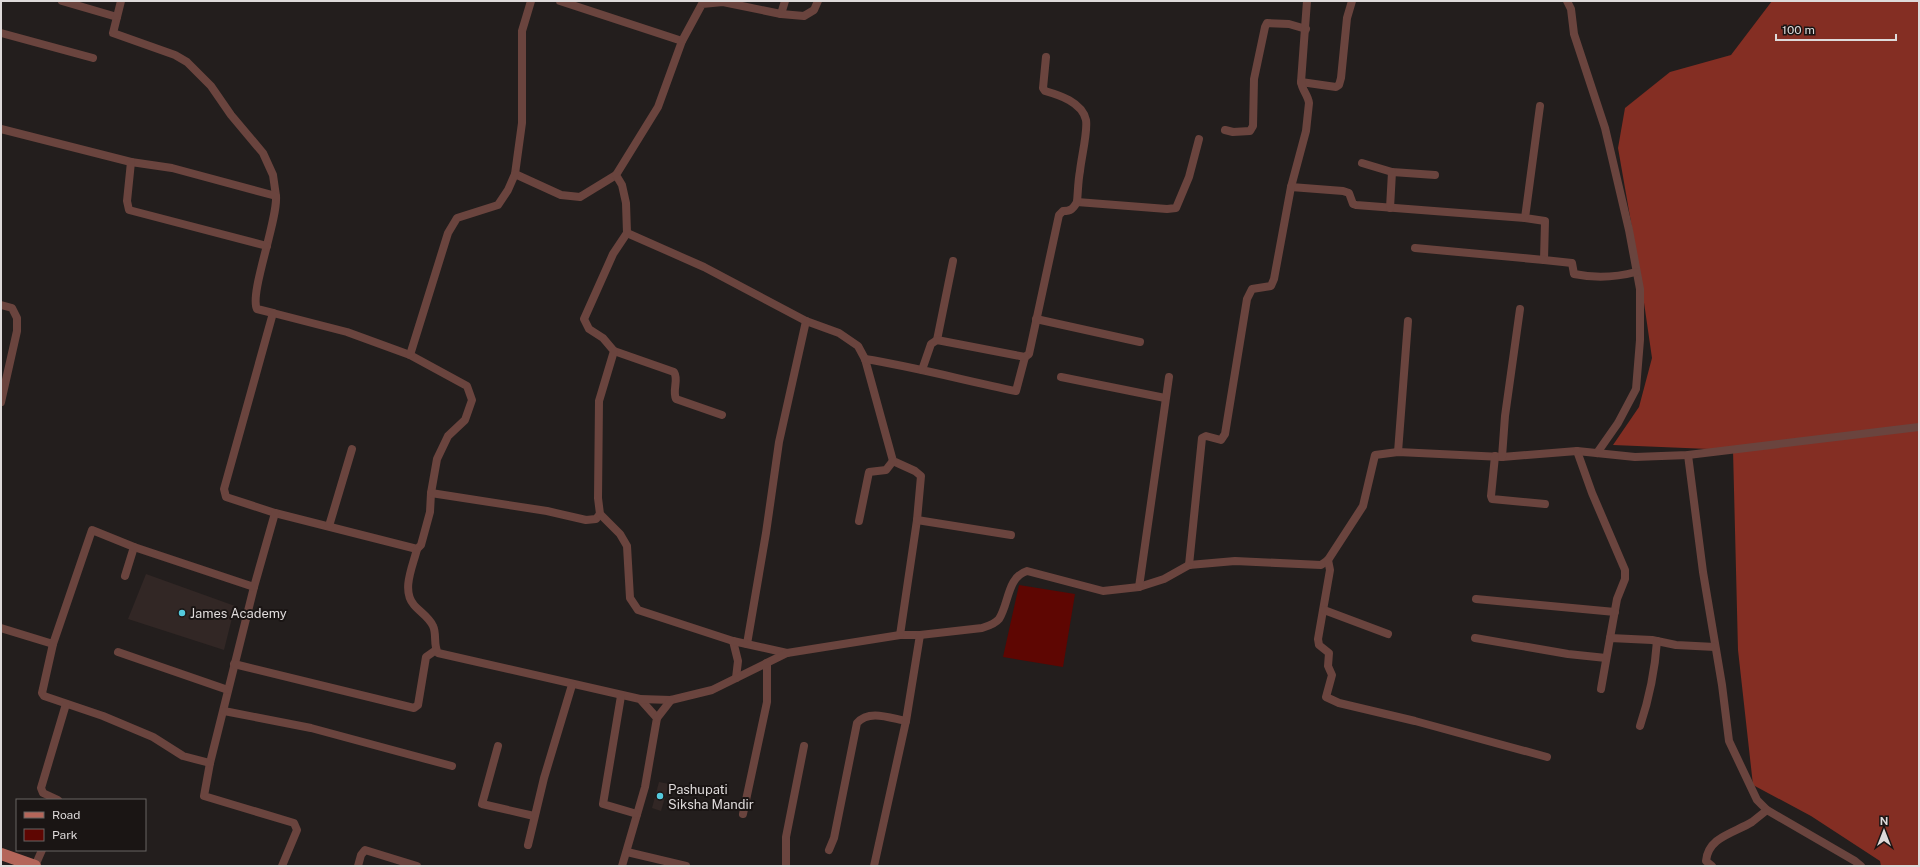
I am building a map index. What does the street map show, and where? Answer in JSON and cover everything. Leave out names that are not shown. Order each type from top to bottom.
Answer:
[{"type":"main road","points":[[1,854],[35,866]]},
{"type":"street","points":[[62,1],[117,17]]},
{"type":"street","points":[[122,1],[113,30],[115,35],[175,56],[187,62],[212,86],[231,115],[262,152],[273,175],[276,196],[274,215],[259,281],[255,305],[257,309],[347,332],[410,355],[467,386],[472,400],[465,420],[448,436],[438,459],[431,493],[430,512],[421,545],[417,548],[408,585],[410,598],[415,606],[423,611],[433,626],[436,650],[438,653],[454,657],[621,696],[640,699],[671,700],[712,690],[787,653],[900,635],[920,635],[982,628],[992,625],[999,619],[1014,579],[1020,573],[1027,571],[1103,591],[1139,587],[1164,579],[1189,565],[1235,561],[1321,565],[1328,560],[1364,506],[1375,455],[1398,452],[1499,456],[1577,451],[1635,457],[1688,455],[1919,428]]},
{"type":"street","points":[[410,355],[448,233],[457,218],[486,211],[498,205],[515,174],[522,123],[522,30],[531,1]]},
{"type":"street","points":[[560,1],[682,41]]},
{"type":"street","points":[[781,14],[785,1]]},
{"type":"street","points":[[515,174],[561,195],[580,197],[616,175],[658,107],[682,41],[702,4],[723,2],[781,14],[804,16],[814,10],[818,1]]},
{"type":"street","points":[[1189,565],[1202,438],[1206,436],[1221,440],[1225,434],[1247,299],[1252,289],[1271,286],[1274,279],[1291,187],[1306,131],[1309,99],[1302,90],[1301,82],[1307,1]]},
{"type":"street","points":[[1301,82],[1336,87],[1339,85],[1347,18],[1352,1]]},
{"type":"street","points":[[1567,1],[1571,9],[1574,34],[1605,128],[1640,289],[1640,340],[1636,389],[1618,423],[1597,453]]},
{"type":"street","points":[[1225,130],[1233,132],[1250,131],[1253,126],[1254,79],[1264,26],[1277,23],[1306,28]]},
{"type":"street","points":[[1,33],[93,58]]},
{"type":"street","points":[[865,359],[1016,391],[1025,357],[1029,354],[1059,215],[1063,211],[1073,209],[1077,202],[1086,120],[1080,110],[1066,98],[1055,93],[1045,91],[1043,88],[1046,57]]},
{"type":"street","points":[[1525,218],[1540,106]]},
{"type":"street","points":[[1,129],[131,162],[172,168],[276,196]]},
{"type":"street","points":[[1077,202],[1168,209],[1176,208],[1189,177],[1199,139]]},
{"type":"street","points":[[131,162],[127,201],[129,210],[267,246]]},
{"type":"street","points":[[1362,163],[1392,172],[1435,175]]},
{"type":"street","points":[[1390,208],[1392,172]]},
{"type":"street","points":[[616,175],[622,185],[626,203],[627,233],[613,254],[584,319],[589,329],[604,338],[614,351],[674,372],[676,379],[674,391],[676,399],[722,416]]},
{"type":"street","points":[[1291,187],[1343,191],[1349,193],[1353,204],[1356,205],[1525,218],[1545,221],[1544,260]]},
{"type":"street","points":[[627,233],[704,267],[806,321],[839,333],[858,346],[865,359],[893,461]]},
{"type":"street","points":[[1415,248],[1572,263],[1574,274],[1582,275],[1624,275],[1636,272]]},
{"type":"street","points":[[937,340],[953,261]]},
{"type":"street","points":[[1,305],[12,308],[17,318],[17,331],[1,402]]},
{"type":"street","points":[[1520,309],[1499,456],[1491,496],[1492,499],[1545,504]]},
{"type":"street","points":[[273,314],[224,489],[226,497],[275,513],[417,548]]},
{"type":"street","points":[[1036,319],[1140,342]]},
{"type":"street","points":[[747,644],[766,533],[779,442],[806,321]]},
{"type":"street","points":[[1398,452],[1408,321]]},
{"type":"street","points":[[922,370],[931,344],[937,340],[1025,357]]},
{"type":"street","points":[[614,351],[599,401],[598,498],[600,514],[620,534],[627,546],[630,598],[638,610],[733,641],[787,653]]},
{"type":"street","points":[[1061,377],[1165,398]]},
{"type":"street","points":[[1139,587],[1169,377]]},
{"type":"street","points":[[329,526],[352,449]]},
{"type":"street","points":[[1577,451],[1592,493],[1625,570],[1625,580],[1617,599],[1600,689]]},
{"type":"street","points":[[1688,455],[1703,572],[1722,684],[1729,741],[1757,800],[1767,810],[1785,822],[1855,861],[1860,866]]},
{"type":"street","points":[[893,461],[915,471],[920,476],[917,520],[900,635]]},
{"type":"street","points":[[859,521],[869,472],[886,470],[893,461]]},
{"type":"street","points":[[431,493],[547,511],[586,520],[596,519],[600,514]]},
{"type":"street","points":[[275,513],[234,664],[224,711],[210,763],[204,796],[294,823],[297,830],[282,866]]},
{"type":"street","points":[[917,520],[1011,535]]},
{"type":"street","points":[[210,763],[183,756],[153,737],[103,716],[44,696],[42,693],[52,644],[90,532],[92,530],[254,587]]},
{"type":"street","points":[[125,576],[134,546]]},
{"type":"street","points":[[1328,560],[1330,570],[1318,640],[1319,645],[1329,653],[1328,666],[1332,675],[1326,697],[1339,703],[1414,721],[1547,757]]},
{"type":"street","points":[[1476,599],[1615,612]]},
{"type":"street","points":[[1324,610],[1388,634]]},
{"type":"street","points":[[1,628],[52,644]]},
{"type":"street","points":[[874,866],[906,721],[920,635]]},
{"type":"street","points":[[1475,638],[1568,654],[1606,658]]},
{"type":"street","points":[[1610,638],[1657,641],[1676,645],[1715,648]]},
{"type":"street","points":[[733,641],[738,661],[736,678]]},
{"type":"street","points":[[1640,726],[1656,663],[1657,641]]},
{"type":"street","points":[[234,664],[414,708],[418,705],[426,657],[436,650]]},
{"type":"street","points":[[118,652],[228,690]]},
{"type":"street","points":[[743,814],[767,702],[767,663]]},
{"type":"street","points":[[528,845],[534,816],[559,724],[572,684]]},
{"type":"street","points":[[621,696],[602,804],[636,814]]},
{"type":"street","points":[[640,699],[657,718]]},
{"type":"street","points":[[622,866],[645,787],[657,718],[671,700]]},
{"type":"street","points":[[56,799],[43,793],[41,788],[66,704]]},
{"type":"street","points":[[224,711],[311,728],[452,766]]},
{"type":"street","points":[[830,850],[834,838],[857,723],[862,717],[869,714],[906,721]]},
{"type":"street","points":[[498,746],[482,804],[534,816]]},
{"type":"street","points":[[786,866],[786,837],[804,746]]},
{"type":"street","points":[[1712,866],[1706,861],[1708,850],[1714,843],[1752,822],[1767,810]]},
{"type":"street","points":[[358,866],[361,855],[365,850],[417,866]]},
{"type":"street","points":[[35,866],[42,851]]},
{"type":"street","points":[[627,852],[686,866]]},
{"type":"shaded area","points":[[1772,1],[1919,1],[1919,866],[1881,866],[1880,861],[1811,816],[1753,785],[1738,650],[1733,450],[1613,445],[1639,407],[1652,358],[1639,268],[1618,148],[1625,108],[1670,72],[1731,55]]},
{"type":"shaded area","name":"James Academy","points":[[146,574],[235,606],[224,650],[128,619]]},
{"type":"shaded area","name":"Pashupati Siksha Mandir","points":[[659,782],[669,784],[661,811],[652,808]]},
{"type":"green space","points":[[1019,585],[1075,594],[1063,667],[1003,657]]},
{"type":"place","name":"James Academy","points":[[182,613]]},
{"type":"place","name":"Pashupati Siksha Mandir","points":[[660,796]]}]
